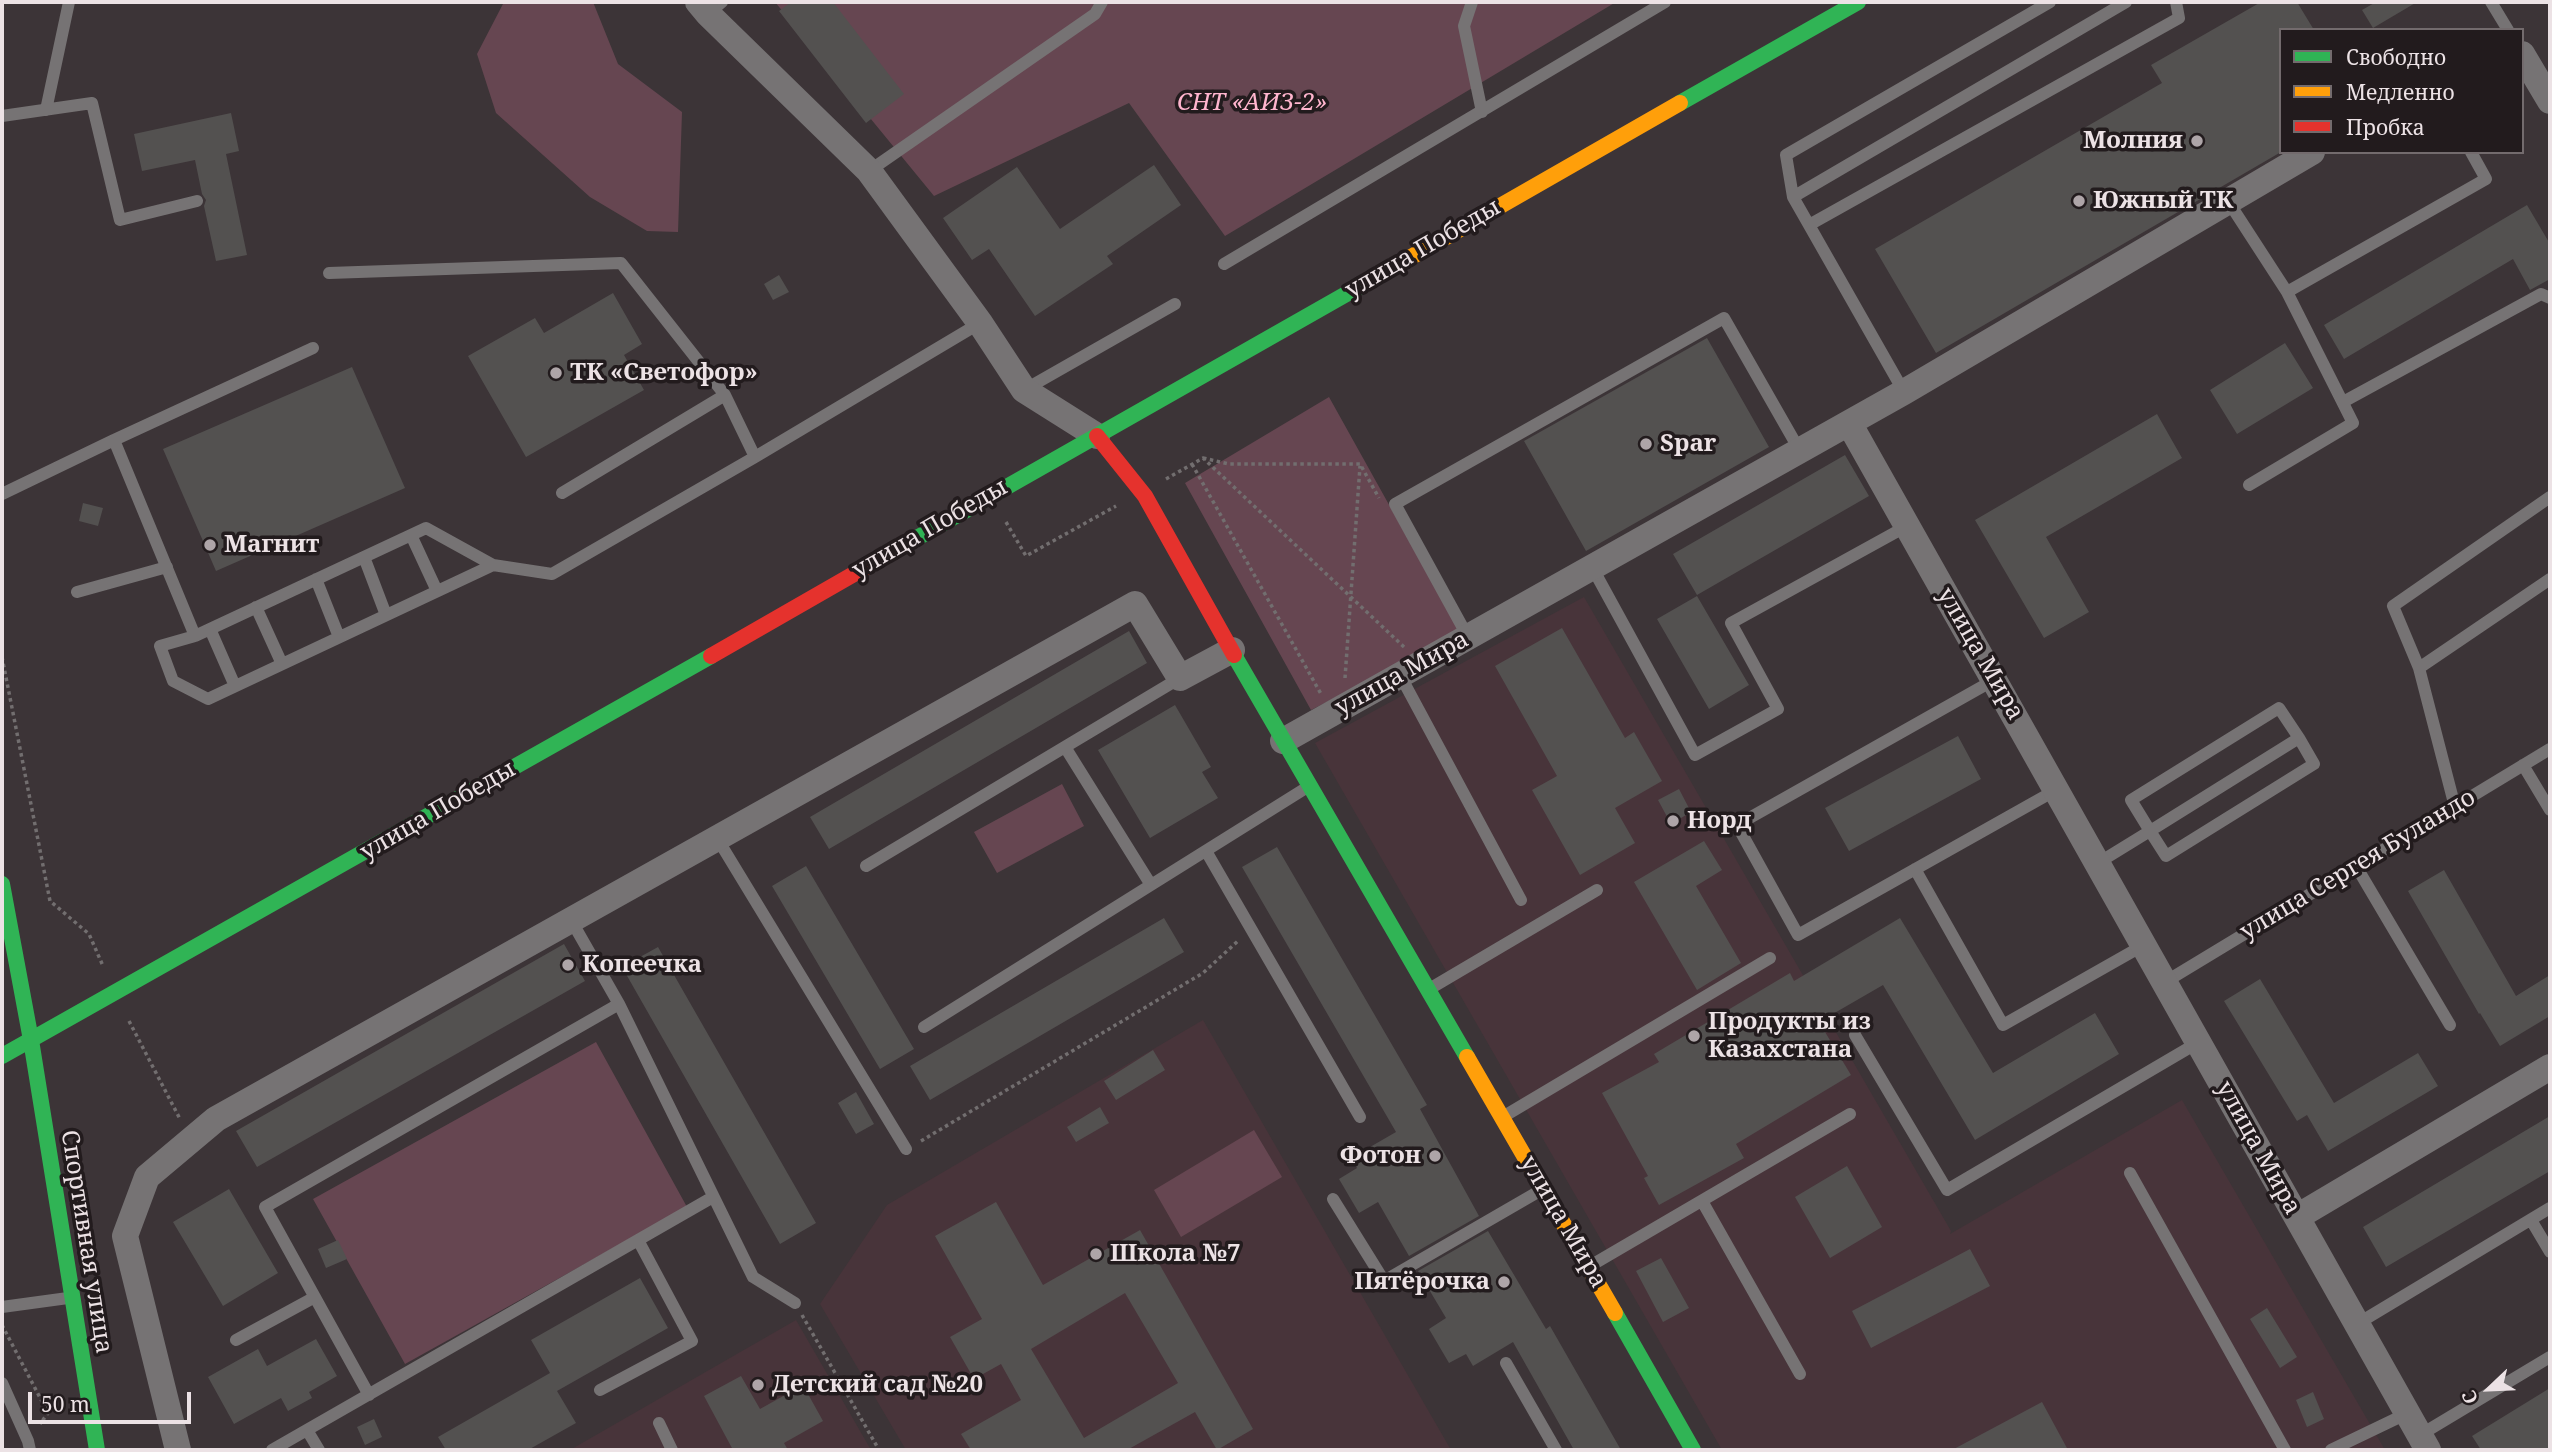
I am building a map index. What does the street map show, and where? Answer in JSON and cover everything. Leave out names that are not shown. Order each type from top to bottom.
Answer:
[{"type":"main road","name":"улица Победы","points":[[2,1056],[331,872],[1858,2]]},
{"type":"main road","name":"улица Мира","points":[[1097,436],[1145,496],[1283,741],[1503,1117],[1693,1450]]},
{"type":"main road","name":"Спортивная улица","points":[[2,884],[31,1040],[97,1450]]},
{"type":"street","points":[[709,6],[869,172],[980,323],[1024,390],[1097,436]]},
{"type":"street","points":[[2524,57],[2550,102]]},
{"type":"street","points":[[1849,424],[2309,154]]},
{"type":"street","name":"улица Мира","points":[[1283,741],[1849,424],[2419,1433]]},
{"type":"street","points":[[178,1450],[125,1236],[147,1177],[216,1119],[1135,604],[1180,678],[1231,650]]},
{"type":"street","points":[[2297,1217],[2550,1067]]},
{"type":"lane","points":[[46,110],[69,2]]},
{"type":"lane","points":[[869,172],[1095,13],[1102,2]]},
{"type":"lane","points":[[1472,2],[1464,26],[1482,112]]},
{"type":"lane","points":[[1224,264],[1665,2]]},
{"type":"lane","points":[[1904,392],[1793,197],[1786,155],[2050,2]]},
{"type":"lane","points":[[1793,197],[2126,2]]},
{"type":"lane","points":[[1809,225],[2179,18],[2176,2]]},
{"type":"lane","points":[[2491,2],[2507,28]]},
{"type":"lane","points":[[2,116],[92,103],[120,220],[197,201]]},
{"type":"lane","points":[[2287,292],[2486,179],[2472,154]]},
{"type":"lane","points":[[2228,201],[2287,292],[2353,423],[2249,485]]},
{"type":"lane","points":[[329,273],[621,263],[725,395],[755,457]]},
{"type":"lane","points":[[2343,402],[2541,294],[2550,298]]},
{"type":"lane","points":[[1024,390],[1175,304]]},
{"type":"lane","points":[[1468,637],[1395,504],[1724,318],[1800,450]]},
{"type":"lane","points":[[493,565],[208,699],[173,681],[160,646],[195,636],[426,528],[493,565],[552,574],[980,323]]},
{"type":"lane","points":[[2,494],[313,348]]},
{"type":"lane","points":[[562,493],[725,395]]},
{"type":"lane","points":[[114,440],[195,636]]},
{"type":"lane","points":[[2455,807],[2419,668],[2393,606],[2550,497]]},
{"type":"lane","points":[[1592,567],[1695,755],[1778,709],[1731,623],[1907,526]]},
{"type":"lane","points":[[411,535],[437,591]]},
{"type":"lane","points":[[364,557],[386,615]]},
{"type":"lane","points":[[77,592],[167,567]]},
{"type":"lane","points":[[316,579],[339,637]]},
{"type":"lane","points":[[2419,668],[2550,579]]},
{"type":"lane","points":[[256,607],[282,664]]},
{"type":"lane","points":[[210,629],[235,686]]},
{"type":"lane","points":[[1400,675],[1521,900]]},
{"type":"lane","points":[[866,866],[1180,678]]},
{"type":"lane","points":[[1994,680],[1737,825],[1798,935],[2056,790]]},
{"type":"lane","points":[[2279,708],[2299,738],[2314,764],[2166,856],[2131,800],[2279,708]]},
{"type":"lane","points":[[2098,863],[2299,738]]},
{"type":"lane","points":[[1065,747],[1151,885]]},
{"type":"lane","name":"улица Сергея Буландо","points":[[2165,982],[2550,749]]},
{"type":"lane","points":[[2523,765],[2550,810]]},
{"type":"lane","points":[[924,1027],[1309,786]]},
{"type":"lane","points":[[716,838],[906,1149]]},
{"type":"lane","points":[[1206,851],[1360,1117]]},
{"type":"lane","points":[[2356,866],[2450,1025]]},
{"type":"lane","points":[[1915,869],[2003,1025],[2144,945]]},
{"type":"lane","points":[[1428,990],[1597,890]]},
{"type":"lane","points":[[571,920],[619,1004],[753,1277],[795,1303]]},
{"type":"lane","points":[[1503,1117],[1770,958]]},
{"type":"lane","points":[[369,1395],[265,1207],[619,1004]]},
{"type":"lane","points":[[1855,1035],[1947,1190],[2199,1042]]},
{"type":"lane","points":[[1589,1267],[1850,1114]]},
{"type":"lane","points":[[2130,1173],[2285,1450]]},
{"type":"lane","points":[[1333,1199],[1384,1281],[1544,1189]]},
{"type":"lane","points":[[272,1450],[713,1197]]},
{"type":"lane","points":[[1702,1201],[1800,1374]]},
{"type":"lane","points":[[2357,1324],[2550,1208]]},
{"type":"lane","points":[[2531,1220],[2550,1252]]},
{"type":"lane","points":[[600,1390],[692,1341],[638,1240]]},
{"type":"lane","points":[[236,1340],[315,1297]]},
{"type":"lane","points":[[2,1307],[72,1298]]},
{"type":"lane","points":[[2331,1450],[2419,1433],[2550,1357]]},
{"type":"lane","points":[[1506,1363],[1556,1450]]},
{"type":"lane","points":[[2,1383],[29,1446]]},
{"type":"lane","points":[[659,1423],[672,1450]]},
{"type":"lane","points":[[307,1430],[319,1450]]},
{"type":"path","points":[[1203,458],[1229,464],[1360,464]]},
{"type":"path","points":[[1192,464],[1325,702]]},
{"type":"path","points":[[1360,464],[1380,498]]},
{"type":"path","points":[[1345,691],[1360,464]]},
{"type":"path","points":[[2,657],[50,901],[89,934],[114,992],[190,1140]]},
{"type":"path","points":[[906,1149],[1203,973],[1250,929]]},
{"type":"path","points":[[795,1303],[879,1450]]},
{"type":"path","points":[[2,1325],[48,1413],[29,1446]]},
{"type":"shaded area","points":[[1584,597],[1951,1231],[1950,1234],[2182,1100],[2385,1450],[1722,1450],[1315,743]]},
{"type":"shaded area","name":"Школа №7","points":[[1203,1020],[1451,1450],[906,1450],[820,1304],[887,1205]]},
{"type":"shaded area","name":"Детский сад №20","points":[[796,1320],[871,1450],[570,1450]]},
{"type":"green space","points":[[504,2],[593,2],[618,64],[682,112],[678,232],[647,231],[590,197],[496,113],[477,54]]},
{"type":"green space","name":"СНТ «АИЗ-2»","points":[[775,2],[1616,2],[1225,236],[1129,103],[934,196]]},
{"type":"green space","points":[[1329,397],[1461,634],[1311,710],[1185,483]]},
{"type":"green space","points":[[1062,784],[1084,826],[997,873],[974,832]]},
{"type":"green space","points":[[596,1042],[687,1207],[405,1364],[313,1199]]},
{"type":"green space","points":[[1254,1130],[1282,1177],[1181,1237],[1154,1190]]},
{"type":"building","points":[[791,2],[833,2],[904,94],[866,123],[779,11]]},
{"type":"building","name":"Южный ТК","points":[[2261,2],[2297,2],[2313,28],[2279,28],[2279,153],[1936,353],[1875,249],[2162,83],[2151,65]]},
{"type":"building","points":[[2376,2],[2417,2],[2373,28],[2362,10]]},
{"type":"building","points":[[231,113],[239,151],[226,154],[247,255],[216,261],[204,206],[206,200],[202,194],[195,160],[142,171],[134,134]]},
{"type":"building","points":[[1154,165],[1181,205],[1107,256],[1113,264],[1035,316],[989,249],[972,260],[943,218],[1017,167],[1060,229]]},
{"type":"building","points":[[2527,205],[2550,244],[2550,279],[2530,290],[2513,259],[2344,359],[2324,325]]},
{"type":"building","points":[[779,275],[789,292],[773,300],[764,284]]},
{"type":"building","name":"ТК «Светофор»","points":[[613,293],[642,344],[624,355],[644,390],[526,457],[468,356],[535,318],[544,333]]},
{"type":"building","name":"Spar","points":[[1707,338],[1769,447],[1586,551],[1524,441]]},
{"type":"building","points":[[2285,343],[2313,388],[2237,434],[2210,390]]},
{"type":"building","points":[[352,367],[405,488],[216,571],[163,449]]},
{"type":"building","points":[[2157,414],[2182,458],[2046,537],[2089,612],[2044,638],[1975,520]]},
{"type":"building","points":[[1845,455],[1869,496],[1697,595],[1673,554]]},
{"type":"building","points":[[83,503],[103,508],[98,526],[79,521]]},
{"type":"building","points":[[1697,596],[1749,685],[1709,709],[1657,619]]},
{"type":"building","points":[[1562,628],[1625,738],[1634,732],[1662,781],[1615,808],[1635,843],[1580,875],[1532,790],[1557,776],[1495,666]]},
{"type":"building","points":[[1129,631],[1147,663],[829,849],[810,817]]},
{"type":"building","points":[[1175,705],[1211,767],[1202,772],[1218,798],[1150,838],[1098,750]]},
{"type":"building","points":[[1958,736],[1981,779],[1849,851],[1825,808]]},
{"type":"building","points":[[1679,789],[1691,812],[1671,824],[1658,800]]},
{"type":"building","points":[[1704,841],[1722,870],[1696,886],[1741,963],[1697,990],[1634,882]]},
{"type":"building","points":[[1277,847],[1427,1105],[1420,1109],[1479,1216],[1409,1256],[1378,1202],[1359,1213],[1339,1179],[1357,1168],[1351,1158],[1396,1132],[1242,867]]},
{"type":"building","points":[[806,866],[914,1049],[880,1069],[772,886]]},
{"type":"building","points":[[2444,870],[2516,996],[2550,975],[2550,1016],[2500,1046],[2408,891]]},
{"type":"building","points":[[1164,918],[1184,952],[930,1100],[910,1066]]},
{"type":"building","points":[[1900,918],[1993,1073],[2095,1013],[2119,1054],[1975,1140],[1883,985],[1819,1022],[1851,1075],[1736,1144],[1744,1158],[1659,1205],[1644,1178],[1648,1176],[1602,1093],[1659,1062],[1654,1054],[1790,973],[1794,981]]},
{"type":"building","points":[[564,944],[585,981],[257,1167],[236,1131]]},
{"type":"building","points":[[658,947],[816,1223],[780,1244],[622,967]]},
{"type":"building","points":[[2260,979],[2334,1103],[2418,1053],[2438,1086],[2328,1151],[2307,1115],[2297,1121],[2224,1001]]},
{"type":"building","points":[[1153,1050],[1165,1070],[1116,1100],[1104,1081]]},
{"type":"building","points":[[856,1092],[874,1124],[856,1134],[838,1103]]},
{"type":"building","points":[[1100,1107],[1109,1123],[1076,1142],[1067,1127]]},
{"type":"building","points":[[2550,1116],[2550,1171],[2386,1267],[2363,1227]]},
{"type":"building","points":[[1847,1166],[1882,1227],[1830,1258],[1795,1197]]},
{"type":"building","points":[[229,1189],[278,1273],[223,1306],[173,1222]]},
{"type":"building","points":[[996,1202],[1043,1285],[1140,1230],[1253,1429],[1217,1450],[1195,1412],[1127,1450],[971,1450],[961,1434],[1021,1400],[1001,1364],[974,1379],[950,1337],[982,1319],[935,1236]],"holes":[[[1125,1293],[1178,1383],[1084,1438],[1031,1349]]]},
{"type":"building","points":[[1488,1231],[1546,1329],[1550,1326],[1621,1450],[1574,1450],[1513,1342],[1473,1366],[1466,1354],[1449,1363],[1429,1329],[1446,1318],[1418,1271]]},
{"type":"building","points":[[338,1240],[347,1259],[326,1268],[318,1249]]},
{"type":"building","points":[[1970,1249],[1990,1286],[1871,1348],[1852,1311]]},
{"type":"building","points":[[1661,1258],[1689,1308],[1663,1322],[1636,1271]]},
{"type":"building","points":[[640,1278],[668,1328],[557,1391],[576,1423],[528,1450],[446,1450],[438,1437],[550,1373],[531,1340]]},
{"type":"building","points":[[2267,1308],[2297,1357],[2280,1368],[2250,1319]]},
{"type":"building","points":[[316,1339],[337,1376],[309,1392],[312,1398],[288,1411],[281,1398],[234,1424],[208,1377],[258,1349],[267,1366]]},
{"type":"building","points":[[741,1376],[760,1409],[803,1385],[823,1421],[784,1443],[788,1450],[733,1450],[704,1396]]},
{"type":"building","points":[[2550,1388],[2550,1450],[2481,1450],[2472,1436]]},
{"type":"building","points":[[2313,1392],[2324,1419],[2307,1427],[2296,1400]]},
{"type":"building","points":[[2042,1402],[2068,1450],[1952,1450]]},
{"type":"building","points":[[374,1419],[382,1437],[365,1445],[357,1427]]},
{"type":"traffic: fast","points":[[1680,103],[1858,2]]},
{"type":"traffic: fast","points":[[894,551],[1385,272]]},
{"type":"traffic: fast","points":[[1234,655],[1467,1057]]},
{"type":"traffic: fast","points":[[2,1056],[711,656]]},
{"type":"traffic: fast","points":[[2,884],[31,1040],[97,1450]]},
{"type":"traffic: fast","points":[[1615,1313],[1693,1450]]},
{"type":"traffic: slow","points":[[1385,272],[1680,103]]},
{"type":"traffic: slow","points":[[1467,1057],[1615,1313]]},
{"type":"traffic: jam","points":[[1097,436],[1145,496],[1234,655]]},
{"type":"traffic: jam","points":[[711,656],[894,551]]},
{"type":"place","name":"Молния","points":[[2197,141]]},
{"type":"place","name":"Южный ТК","points":[[2079,201]]},
{"type":"place","name":"ТК «Светофор»","points":[[556,373]]},
{"type":"place","name":"Spar","points":[[1646,444]]},
{"type":"place","name":"Магнит","points":[[210,545]]},
{"type":"place","name":"Норд","points":[[1673,821]]},
{"type":"place","name":"Копеечка","points":[[568,965]]},
{"type":"place","name":"Продукты из Казахстана","points":[[1694,1036]]},
{"type":"place","name":"Фотон","points":[[1435,1156]]},
{"type":"place","name":"Школа №7","points":[[1096,1254]]},
{"type":"place","name":"Пятёрочка","points":[[1504,1282]]},
{"type":"place","name":"Детский сад №20","points":[[758,1385]]}]
